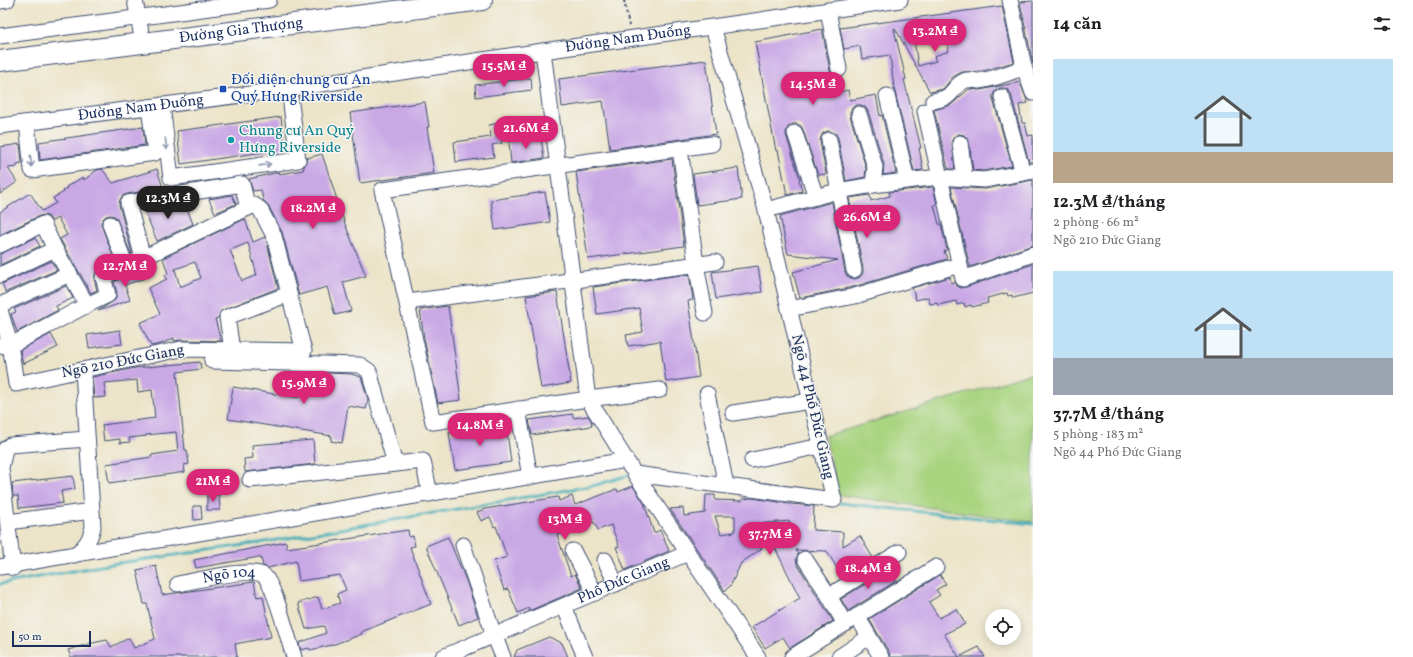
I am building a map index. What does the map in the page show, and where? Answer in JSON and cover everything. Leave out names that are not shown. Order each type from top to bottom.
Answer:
[{"type":"main road","name":"Đường Gia Thượng","points":[[0,61],[144,43],[429,3],[482,0]]},
{"type":"street","points":[[0,1],[7,0]]},
{"type":"street","points":[[135,0],[144,43]]},
{"type":"street","name":"Đường Gia Thượng","points":[[0,36],[139,17],[207,4],[269,0]]},
{"type":"street","name":"Đường Nam Đuống","points":[[0,126],[289,88],[900,0]]},
{"type":"street","points":[[1010,0],[1024,67],[1033,93]]},
{"type":"street","points":[[828,10],[839,69]]},
{"type":"street","name":"Ngõ 44 Phố Đức Giang","points":[[635,474],[834,500],[766,210],[714,27]]},
{"type":"street","points":[[543,51],[588,399],[635,474],[688,553]]},
{"type":"street","points":[[1024,67],[992,78],[978,81],[969,79],[963,81],[953,89],[948,96],[929,106],[939,177],[963,279],[1033,254]]},
{"type":"street","points":[[155,106],[171,178],[298,160],[289,88]]},
{"type":"street","points":[[887,96],[907,180]]},
{"type":"street","points":[[766,210],[838,191],[873,184],[939,177],[984,180],[1028,172],[1002,97]]},
{"type":"street","points":[[27,123],[32,170],[155,153],[155,106]]},
{"type":"street","points":[[859,114],[875,167],[873,184]]},
{"type":"street","points":[[795,133],[816,197]]},
{"type":"street","points":[[829,140],[854,270]]},
{"type":"street","points":[[960,143],[965,179]]},
{"type":"street","points":[[660,390],[433,422],[382,190],[558,167],[712,144]]},
{"type":"street","points":[[680,149],[696,264],[705,313]]},
{"type":"street","points":[[0,310],[5,345],[17,342],[108,295],[104,277],[248,208],[242,184],[128,203],[143,258]]},
{"type":"street","name":"Ngõ 210 Đức Giang","points":[[5,345],[16,384],[181,349],[304,351],[274,236],[260,209],[254,205],[248,208]]},
{"type":"street","points":[[0,245],[43,224],[55,249],[87,305]]},
{"type":"street","points":[[110,224],[126,266]]},
{"type":"street","points":[[0,275],[55,249]]},
{"type":"street","points":[[407,302],[715,262]]},
{"type":"street","points":[[789,309],[855,296],[959,265]]},
{"type":"street","points":[[0,305],[70,274]]},
{"type":"street","points":[[232,350],[227,317],[289,294]]},
{"type":"street","points":[[212,361],[360,365],[368,371],[395,464]]},
{"type":"street","points":[[71,557],[84,548],[91,538],[93,527],[83,370]]},
{"type":"street","points":[[707,394],[726,485]]},
{"type":"street","points":[[733,413],[811,401]]},
{"type":"street","points":[[518,409],[530,477]]},
{"type":"street","points":[[87,439],[10,445],[5,449],[2,468],[8,522],[7,568],[626,460]]},
{"type":"street","points":[[752,460],[821,446]]},
{"type":"street","points":[[250,480],[423,461],[430,494]]},
{"type":"street","points":[[8,522],[84,512]]},
{"type":"street","points":[[463,544],[503,657]]},
{"type":"street","points":[[573,551],[594,593]]},
{"type":"street","points":[[829,596],[899,552]]},
{"type":"street","name":"Phố Đức Giang","points":[[443,657],[688,553],[758,657]]},
{"type":"street","points":[[805,559],[829,596],[869,637],[881,657]]},
{"type":"street","points":[[605,560],[616,584]]},
{"type":"street","points":[[792,657],[936,567]]},
{"type":"street","name":"Ngõ 104","points":[[178,584],[244,573],[257,572],[263,575],[272,588],[294,657]]},
{"type":"street","points":[[564,606],[585,657]]},
{"type":"street","points":[[839,657],[869,637]]},
{"type":"path","points":[[624,0],[631,38]]},
{"type":"green space","points":[[1033,373],[1033,522],[839,495],[825,436]]},
{"type":"building","points":[[1033,1],[1033,64],[1020,2]]},
{"type":"building","points":[[1002,6],[1014,62],[983,71],[962,72],[953,77],[943,89],[930,92],[895,28],[894,29],[906,79],[904,80],[921,148],[919,148],[923,170],[914,171],[894,88],[890,55],[862,59],[860,46],[844,49],[840,28]],"holes":[[[946,37],[949,51],[934,56],[936,61],[918,66],[914,41]]]},
{"type":"building","points":[[822,29],[830,71],[832,75],[838,78],[840,92],[848,90],[850,100],[876,95],[880,116],[882,115],[896,173],[883,175],[884,164],[868,111],[865,107],[857,105],[852,108],[850,116],[866,168],[865,177],[846,181],[838,138],[836,134],[828,131],[823,133],[820,141],[826,174],[818,175],[803,130],[801,126],[793,124],[788,127],[786,135],[800,179],[802,191],[787,195],[778,150],[776,151],[755,42]]},
{"type":"building","points":[[706,60],[716,134],[610,149],[603,101],[562,107],[559,79]]},
{"type":"building","points":[[531,78],[532,90],[476,97],[475,85]]},
{"type":"building","points":[[1020,82],[1028,103],[1019,105],[1022,123],[1025,123],[1028,136],[1033,135],[1033,162],[1029,162],[1011,94],[1008,90],[1000,88],[995,91],[993,99],[1012,166],[983,171],[973,170],[969,141],[964,135],[959,134],[952,140],[955,169],[948,169],[934,110],[951,105],[969,89],[980,90]]},
{"type":"building","points":[[425,102],[434,173],[360,183],[350,113]]},
{"type":"building","name":"Chung cư An Quý Hưng Riverside","points":[[281,117],[285,149],[181,164],[177,131]]},
{"type":"building","points":[[499,123],[502,143],[492,145],[494,157],[456,162],[454,142],[491,137],[489,125]]},
{"type":"building","points":[[143,127],[145,145],[40,160],[39,142]]},
{"type":"building","points":[[541,138],[544,158],[511,163],[509,142]]},
{"type":"building","points":[[20,144],[22,163],[17,164],[17,167],[8,168],[17,182],[0,194],[0,147]]},
{"type":"building","points":[[322,154],[345,224],[366,276],[343,282],[351,311],[335,315],[327,287],[299,295],[282,232],[268,205],[263,200],[261,190],[253,191],[249,179],[279,172],[279,174],[303,170],[307,158]]},
{"type":"building","points":[[672,159],[684,246],[588,259],[576,172]]},
{"type":"building","points":[[738,168],[742,199],[697,205],[693,174]]},
{"type":"building","points":[[102,169],[113,183],[157,169],[163,188],[127,194],[122,196],[120,200],[119,205],[132,253],[131,254],[116,217],[111,215],[106,216],[103,219],[101,223],[102,227],[115,261],[96,272],[94,279],[97,290],[91,293],[60,239],[67,235],[58,218],[52,221],[48,216],[39,216],[0,235],[0,212],[30,193],[42,211],[56,203],[53,198],[64,192],[63,191],[67,188],[66,187],[83,177],[84,180],[97,170]]},
{"type":"building","points":[[1033,180],[1033,245],[970,267],[951,187],[985,189]]},
{"type":"building","points":[[933,187],[937,204],[934,205],[939,224],[941,224],[947,250],[944,251],[947,259],[853,287],[800,298],[793,272],[838,260],[788,254],[780,216],[832,202],[845,272],[847,276],[855,279],[860,277],[863,273],[863,268],[849,198],[870,195],[871,201],[890,196],[889,192]]},
{"type":"building","points":[[545,192],[550,222],[495,230],[491,200]]},
{"type":"building","points":[[232,195],[236,204],[215,213],[209,199]]},
{"type":"building","points":[[185,203],[193,224],[157,241],[144,209]]},
{"type":"building","points":[[245,219],[253,242],[265,237],[266,239],[278,288],[221,311],[218,318],[215,319],[221,341],[174,341],[174,338],[161,344],[151,346],[140,323],[160,314],[148,288],[167,279],[165,275],[168,274],[163,258]],"holes":[[[248,243],[257,275],[242,281],[230,250]],[[195,262],[201,278],[180,287],[175,269]]]},
{"type":"building","points":[[35,238],[40,246],[0,265],[0,254]]},
{"type":"building","points":[[51,261],[57,270],[6,292],[2,284]]},
{"type":"building","points":[[1033,264],[1033,293],[1013,298],[1012,295],[1008,296],[1007,293],[987,298],[988,303],[972,307],[971,305],[965,307],[964,303],[957,305],[956,301],[938,305],[937,303],[930,304],[928,297],[916,300],[912,288],[950,277],[951,283],[955,282],[957,286],[961,288]]},
{"type":"building","points":[[758,266],[762,292],[716,299],[712,272]]},
{"type":"building","points":[[141,269],[145,278],[125,285],[130,300],[98,311],[115,300],[117,293],[114,282]]},
{"type":"building","points":[[689,274],[693,300],[688,301],[699,377],[666,382],[660,341],[628,346],[626,335],[643,332],[639,308],[597,314],[593,287]]},
{"type":"building","points":[[66,286],[73,298],[56,306],[58,310],[17,332],[11,314],[16,312],[14,309]]},
{"type":"building","points":[[557,292],[571,383],[541,388],[526,296]]},
{"type":"building","points":[[448,306],[461,400],[438,403],[424,338],[420,310]]},
{"type":"building","points":[[120,330],[122,344],[89,348],[87,335]]},
{"type":"building","points":[[51,334],[58,347],[23,364],[20,350]]},
{"type":"building","points":[[200,362],[201,369],[177,372],[185,450],[187,450],[189,464],[184,465],[185,472],[109,483],[106,464],[152,457],[151,455],[178,451],[176,432],[129,438],[130,442],[120,443],[120,439],[104,441],[102,425],[155,418],[152,390],[138,392],[137,380],[104,383],[106,397],[94,398],[92,377],[135,368]]},
{"type":"building","points":[[302,372],[351,374],[361,377],[368,399],[366,409],[348,406],[342,443],[331,441],[332,436],[228,419],[233,387],[298,398]]},
{"type":"building","points":[[573,414],[573,418],[588,416],[591,420],[592,426],[532,435],[529,420]]},
{"type":"building","points":[[506,425],[511,462],[455,470],[449,433]]},
{"type":"building","points":[[313,440],[315,464],[245,472],[244,459],[253,458],[252,445]]},
{"type":"building","points":[[73,476],[75,489],[61,491],[63,503],[19,508],[18,496],[13,496],[12,483]]},
{"type":"building","points":[[633,486],[644,503],[654,533],[660,530],[669,551],[625,570],[616,547],[619,546],[611,525],[598,530],[594,522],[557,535],[571,576],[575,574],[582,588],[529,611],[529,608],[518,613],[508,589],[504,590],[494,561],[507,557],[496,526],[494,527],[490,517],[481,521],[477,512],[485,509],[558,497],[559,501],[572,496],[575,505],[617,489],[618,492]]},
{"type":"building","points":[[207,495],[219,495],[220,510],[207,510]]},
{"type":"building","points":[[706,495],[715,495],[715,500],[742,501],[742,499],[752,498],[779,503],[814,506],[813,530],[843,532],[843,546],[860,536],[873,558],[847,574],[843,567],[838,570],[827,551],[796,550],[798,554],[796,559],[797,564],[833,621],[790,648],[783,637],[765,648],[752,627],[800,598],[773,544],[789,536],[790,521],[756,524],[764,539],[761,549],[741,563],[731,585],[725,591],[670,509],[683,508],[684,516],[705,513]],"holes":[[[715,516],[735,516],[735,532],[721,534]]]},
{"type":"building","points":[[193,506],[201,506],[202,519],[194,520]]},
{"type":"building","points":[[408,530],[409,537],[413,536],[415,546],[410,547],[431,604],[361,632],[362,634],[332,645],[310,650],[309,648],[301,650],[299,643],[326,633],[324,626],[306,629],[298,603],[318,597],[322,609],[340,603],[337,594],[346,590],[340,575],[299,581],[296,561],[268,568],[263,566],[261,558],[259,557],[196,568],[194,560],[286,542],[287,548]]},
{"type":"building","points":[[448,537],[467,583],[478,617],[459,625],[426,546]]},
{"type":"building","points":[[156,566],[162,595],[254,582],[257,597],[263,596],[271,637],[235,644],[237,657],[71,657],[68,650],[88,644],[107,640],[111,647],[129,638],[134,648],[155,639],[147,604],[144,604],[137,570]]},
{"type":"building","points":[[889,569],[896,581],[848,611],[841,599]]},
{"type":"building","points":[[940,575],[946,584],[936,590],[940,595],[929,602],[939,618],[957,609],[965,624],[944,634],[959,657],[890,657],[889,652],[869,619]]},
{"type":"building","points":[[549,637],[562,643],[568,657],[514,657],[517,650]]},
{"type":"building","points":[[979,647],[985,657],[959,657]]},
{"type":"waterway","points":[[0,584],[112,564],[259,543],[596,485],[629,475]]},
{"type":"waterway","points":[[840,503],[1033,524]]},
{"type":"place","name":"Đối diện chung cư An Quý Hưng Riverside","points":[[223,89]]},
{"type":"place","name":"Chung cư An Quý Hưng Riverside","points":[[231,140]]}]
